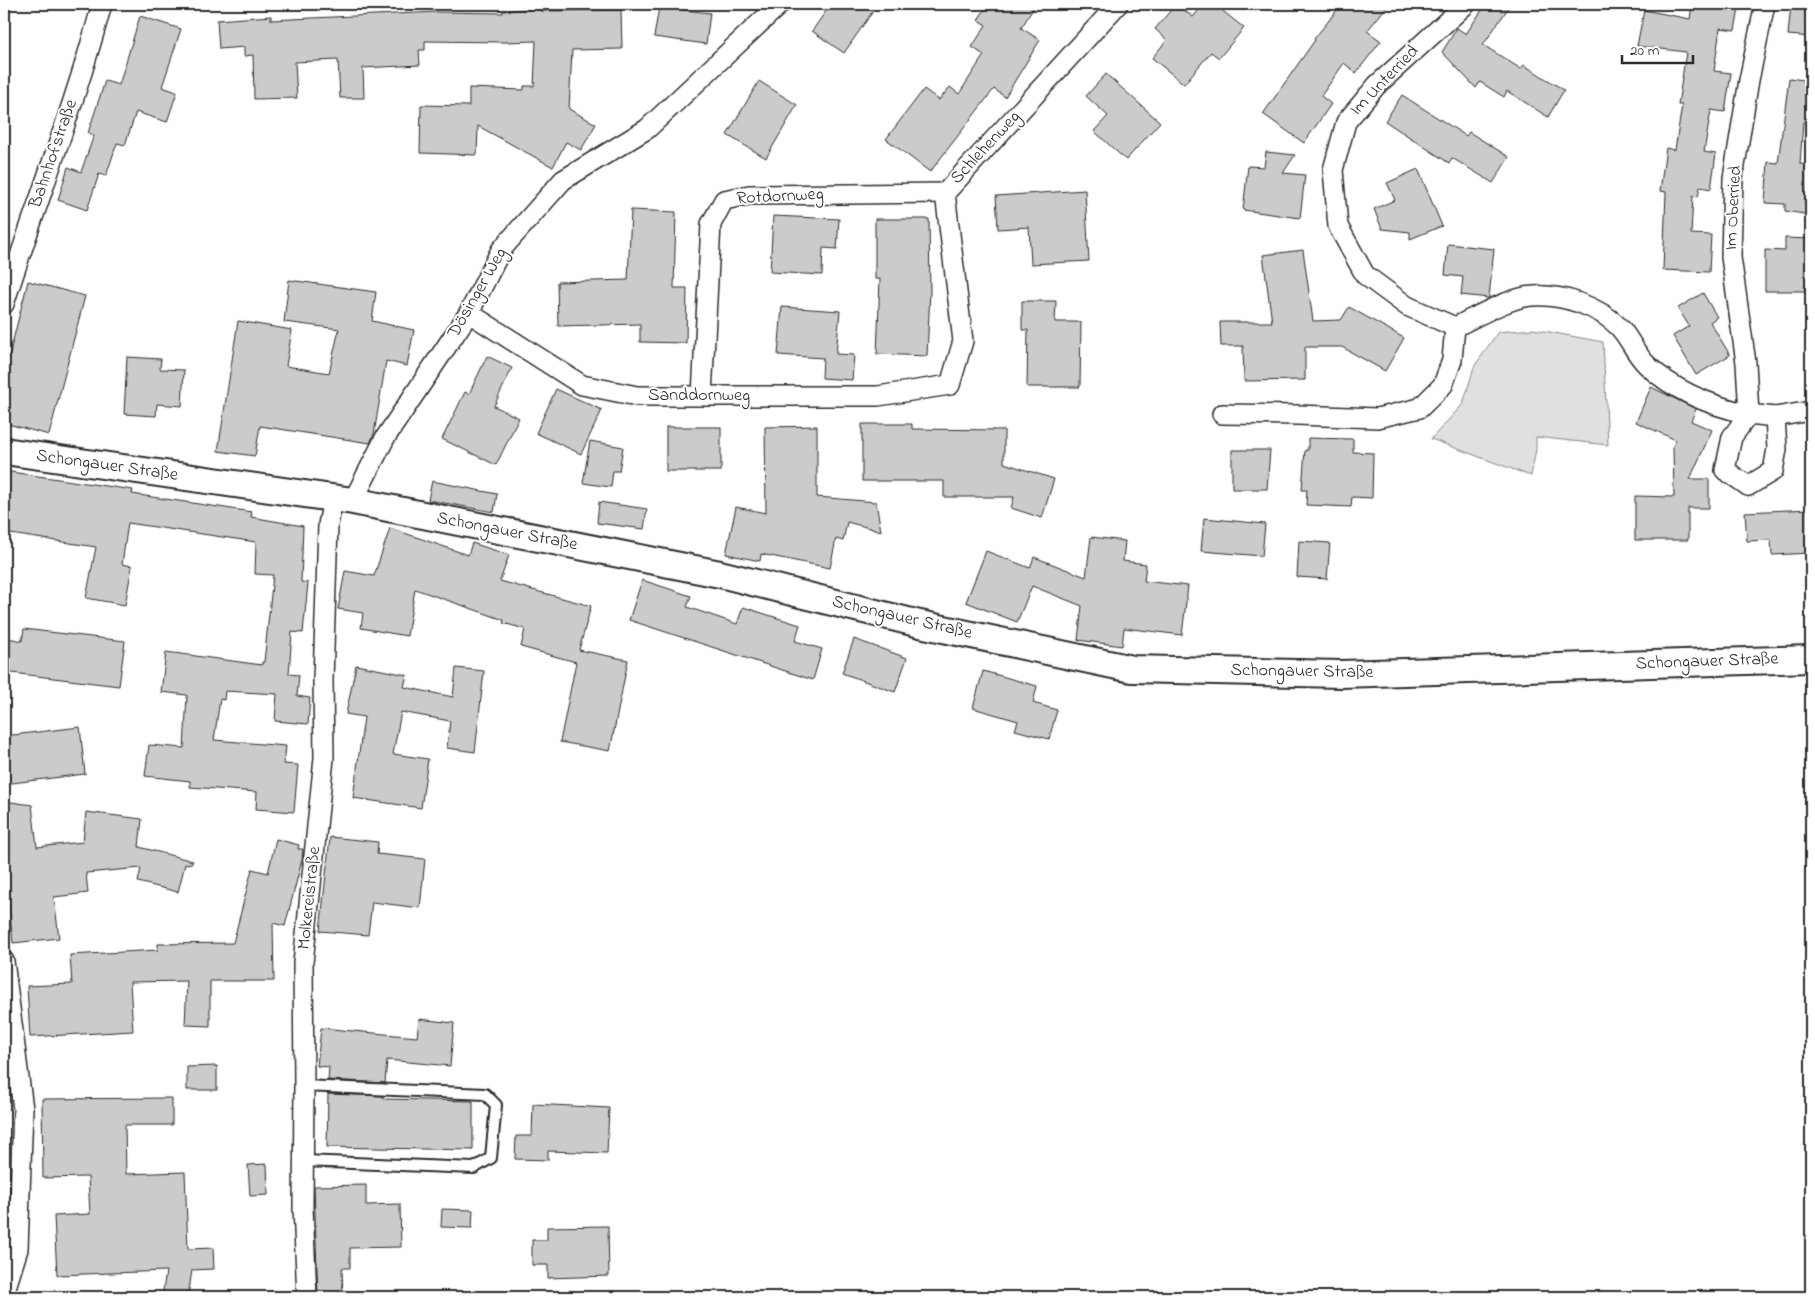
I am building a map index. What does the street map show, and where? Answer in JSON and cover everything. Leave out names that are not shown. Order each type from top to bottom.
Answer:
[{"type":"main road","name":"Schongauer Straße","points":[[4,451],[343,500],[720,574],[920,624],[1132,668],[1341,674],[1811,659]]},
{"type":"street","name":"Bahnhofstraße","points":[[4,304],[24,240],[86,63],[102,4]]},
{"type":"street","name":"Schlehenweg","points":[[950,385],[963,341],[945,193],[1118,4]]},
{"type":"street","name":"Im Unterried","points":[[1454,327],[1407,306],[1365,275],[1338,226],[1333,170],[1346,122],[1377,85],[1466,4]]},
{"type":"street","name":"Im Oberried","points":[[1749,414],[1746,363],[1731,257],[1733,178],[1749,80],[1765,4]]},
{"type":"street","name":"Dösinger Weg","points":[[343,500],[469,313],[500,250],[563,180],[647,129],[773,5]]},
{"type":"street","name":"Rotdornweg","points":[[702,395],[711,224],[724,200],[749,195],[945,193]]},
{"type":"street","points":[[1222,414],[1377,418],[1420,408],[1443,385],[1452,360],[1454,327],[1515,300],[1531,296],[1559,297],[1590,306],[1619,327],[1646,365],[1690,395],[1724,408],[1749,414],[1775,417],[1811,411]]},
{"type":"street","name":"Sanddornweg","points":[[469,313],[582,385],[637,396],[878,396],[950,385]]},
{"type":"street","points":[[1749,414],[1732,437],[1725,470],[1748,486],[1772,470],[1777,450],[1775,417]]},
{"type":"street","name":"Molkereistraße","points":[[307,1297],[303,1208],[303,963],[324,758],[323,680],[328,534],[343,500]]},
{"type":"street","points":[[4,961],[23,1109],[18,1249],[4,1294]]},
{"type":"lane","points":[[304,1086],[486,1094],[496,1106],[491,1158],[474,1168],[304,1161]]},
{"type":"shaded area","points":[[1533,329],[1603,342],[1608,445],[1536,437],[1536,449],[1531,476],[1431,439],[1463,404],[1474,367],[1498,332]]},
{"type":"building","points":[[831,4],[878,4],[844,53],[812,31]]},
{"type":"building","points":[[988,4],[1036,4],[1021,28],[1040,40],[1005,97],[994,89],[930,172],[886,139],[924,89],[939,100],[950,87],[959,94],[984,55],[972,47],[986,25],[978,20]]},
{"type":"building","points":[[1176,4],[1193,17],[1204,4],[1214,4],[1244,28],[1219,58],[1211,52],[1184,84],[1152,58],[1167,40],[1155,29]]},
{"type":"building","points":[[1342,4],[1389,4],[1367,31],[1381,41],[1356,73],[1344,63],[1321,96],[1331,104],[1304,143],[1263,114],[1314,39]]},
{"type":"building","points":[[1486,4],[1511,4],[1483,45],[1521,69],[1524,65],[1564,90],[1548,117],[1507,91],[1504,97],[1480,82],[1476,88],[1442,52],[1457,28],[1466,34]]},
{"type":"building","points":[[1692,4],[1740,4],[1735,30],[1720,28],[1714,71],[1731,73],[1725,112],[1711,110],[1704,152],[1716,154],[1711,189],[1700,187],[1698,197],[1693,196],[1691,234],[1711,235],[1709,272],[1663,270],[1666,192],[1660,191],[1666,148],[1675,150],[1682,105],[1678,105],[1686,52],[1637,46],[1644,10],[1690,19]]},
{"type":"building","points":[[1791,4],[1811,4],[1811,37],[1788,35]]},
{"type":"building","points":[[659,7],[710,13],[706,44],[654,37]]},
{"type":"building","points":[[540,8],[540,11],[621,10],[622,49],[572,50],[569,109],[596,124],[581,150],[566,142],[553,167],[478,126],[477,155],[420,153],[421,105],[469,106],[469,88],[524,90],[524,86],[534,86],[536,41],[425,41],[425,50],[419,50],[420,65],[363,68],[364,98],[340,98],[338,60],[295,62],[297,98],[254,99],[253,55],[244,56],[244,47],[219,49],[217,20],[271,16],[271,20],[437,12],[503,13],[503,11]]},
{"type":"building","points":[[140,16],[181,29],[162,87],[177,92],[167,122],[136,112],[125,145],[117,143],[106,176],[99,174],[87,210],[58,200],[68,167],[81,172],[94,135],[88,133],[105,81],[119,85]]},
{"type":"building","points":[[1106,74],[1160,122],[1126,160],[1094,131],[1108,116],[1086,96]]},
{"type":"building","points":[[1789,78],[1811,81],[1811,123],[1803,122],[1800,164],[1811,165],[1811,215],[1785,211],[1785,204],[1765,203],[1768,162],[1778,163]]},
{"type":"building","points":[[759,81],[797,105],[766,158],[727,135]]},
{"type":"building","points":[[1402,95],[1466,136],[1469,132],[1509,157],[1493,183],[1452,158],[1449,163],[1385,121]]},
{"type":"building","points":[[1266,152],[1295,155],[1283,173],[1305,175],[1300,218],[1243,210],[1248,166],[1264,167]]},
{"type":"building","points":[[1418,169],[1442,226],[1410,239],[1410,232],[1382,229],[1374,209],[1395,200],[1387,183]]},
{"type":"building","points":[[1085,190],[1089,261],[1031,264],[1029,227],[998,229],[996,196]]},
{"type":"building","points":[[631,210],[676,212],[674,288],[687,288],[686,343],[640,342],[640,324],[558,326],[557,282],[628,280]]},
{"type":"building","points":[[773,216],[839,219],[837,249],[823,248],[822,275],[770,272]]},
{"type":"building","points":[[875,219],[929,219],[930,291],[927,356],[877,354],[880,279],[875,279]]},
{"type":"building","points":[[1785,238],[1811,239],[1811,291],[1765,291],[1765,250],[1785,251]]},
{"type":"building","points":[[1448,244],[1494,249],[1489,298],[1461,295],[1463,277],[1445,275]]},
{"type":"building","points":[[1303,250],[1313,321],[1341,320],[1349,307],[1404,338],[1385,371],[1342,347],[1305,347],[1305,380],[1244,381],[1243,346],[1221,346],[1220,322],[1272,322],[1263,255]]},
{"type":"building","points":[[289,280],[376,292],[372,321],[414,330],[407,366],[386,361],[374,434],[370,443],[260,426],[255,456],[218,451],[238,321],[292,330],[286,366],[329,373],[339,329],[284,322]]},
{"type":"building","points":[[28,281],[85,296],[49,435],[4,423],[4,376]]},
{"type":"building","points":[[1703,293],[1717,317],[1710,322],[1730,355],[1696,375],[1673,336],[1689,326],[1678,308]]},
{"type":"building","points":[[1022,301],[1056,301],[1055,322],[1081,322],[1080,387],[1027,387],[1028,330],[1022,330]]},
{"type":"building","points":[[782,307],[840,311],[836,354],[854,355],[852,380],[822,378],[823,358],[778,355]]},
{"type":"building","points":[[487,356],[512,368],[494,406],[519,418],[496,465],[442,439],[465,392],[469,394]]},
{"type":"building","points":[[127,357],[161,359],[160,369],[184,370],[182,406],[157,404],[156,416],[124,414]]},
{"type":"building","points":[[1651,387],[1696,409],[1691,421],[1712,430],[1690,479],[1709,479],[1709,508],[1688,508],[1688,540],[1635,540],[1635,496],[1674,497],[1673,446],[1676,440],[1636,422]]},
{"type":"building","points":[[556,389],[602,410],[581,454],[536,433]]},
{"type":"building","points":[[862,424],[912,424],[912,429],[1004,430],[1004,463],[1054,479],[1042,518],[1011,508],[1014,497],[944,497],[944,481],[862,481]]},
{"type":"building","points":[[817,426],[817,497],[876,502],[881,531],[847,522],[843,541],[836,539],[830,568],[761,554],[760,561],[726,554],[736,507],[766,513],[765,427]]},
{"type":"building","points":[[666,427],[721,427],[721,471],[666,471]]},
{"type":"building","points":[[1308,438],[1353,439],[1353,452],[1373,453],[1372,498],[1352,497],[1351,507],[1306,505],[1307,490],[1302,490],[1305,450],[1308,450]]},
{"type":"building","points":[[590,441],[623,447],[619,471],[613,471],[611,487],[583,483]]},
{"type":"building","points":[[1232,450],[1270,450],[1267,489],[1232,489]]},
{"type":"building","points":[[4,471],[133,490],[132,494],[252,512],[251,517],[303,526],[301,582],[308,583],[303,633],[292,632],[289,674],[299,675],[297,696],[310,698],[308,724],[275,721],[277,694],[225,691],[224,700],[220,699],[214,740],[286,746],[284,764],[298,765],[294,812],[256,809],[257,792],[190,787],[190,781],[145,776],[149,745],[184,748],[187,695],[161,692],[166,652],[262,665],[262,662],[264,662],[273,575],[255,574],[256,542],[128,523],[122,564],[132,566],[125,605],[86,598],[96,547],[4,533]]},
{"type":"building","points":[[432,481],[497,494],[494,512],[428,500]]},
{"type":"building","points":[[599,502],[647,509],[644,529],[597,523]]},
{"type":"building","points":[[1811,509],[1811,553],[1772,555],[1771,540],[1747,541],[1745,512]]},
{"type":"building","points":[[1204,518],[1265,524],[1262,556],[1201,551]]},
{"type":"building","points":[[390,528],[468,555],[472,543],[509,555],[500,581],[591,606],[579,650],[628,660],[610,751],[560,742],[576,662],[521,647],[525,629],[503,623],[504,620],[415,589],[407,636],[361,628],[363,613],[338,609],[345,571],[374,576]]},
{"type":"building","points":[[1091,537],[1125,541],[1123,561],[1146,564],[1144,581],[1188,586],[1182,635],[1124,628],[1122,646],[1078,640],[1082,606],[1032,586],[1017,622],[966,602],[986,551],[1030,568],[1034,557],[1086,577]]},
{"type":"building","points":[[1299,541],[1330,543],[1327,579],[1297,577]]},
{"type":"building","points":[[642,580],[691,596],[687,607],[737,624],[743,607],[800,625],[795,641],[822,649],[813,680],[629,620]]},
{"type":"building","points":[[24,629],[125,641],[119,686],[4,672],[4,637],[22,641]]},
{"type":"building","points":[[854,639],[907,658],[895,692],[842,673]]},
{"type":"building","points":[[356,665],[407,675],[404,687],[453,697],[456,668],[484,671],[475,752],[447,748],[450,721],[401,712],[393,754],[428,759],[421,808],[353,798],[364,717],[346,714]]},
{"type":"building","points":[[983,671],[1037,686],[1033,703],[1057,710],[1049,739],[1015,730],[1018,721],[973,708]]},
{"type":"building","points":[[80,727],[85,774],[4,784],[4,736]]},
{"type":"building","points":[[4,801],[32,805],[37,847],[83,842],[86,812],[142,819],[139,847],[193,861],[192,863],[185,864],[178,892],[138,882],[141,868],[86,873],[88,893],[54,897],[59,938],[13,943],[4,858]]},
{"type":"building","points":[[330,837],[378,842],[377,854],[425,859],[420,908],[372,902],[368,935],[320,931]]},
{"type":"building","points":[[276,839],[299,845],[298,849],[303,849],[302,860],[285,926],[273,923],[274,981],[210,981],[210,1026],[185,1025],[187,981],[130,982],[133,1031],[30,1037],[27,986],[72,984],[70,955],[158,950],[158,944],[233,943],[252,869],[268,873]]},
{"type":"building","points":[[419,1019],[454,1023],[450,1066],[387,1060],[385,1083],[328,1080],[329,1067],[317,1066],[321,1028],[417,1037]]},
{"type":"building","points":[[217,1066],[217,1090],[187,1090],[187,1067]]},
{"type":"building","points":[[328,1094],[383,1096],[383,1099],[473,1101],[473,1150],[327,1147]]},
{"type":"building","points":[[172,1098],[172,1125],[125,1125],[126,1174],[185,1172],[188,1249],[213,1248],[214,1269],[192,1270],[188,1297],[162,1297],[166,1271],[57,1275],[54,1216],[90,1214],[88,1177],[43,1178],[42,1099]]},
{"type":"building","points":[[533,1104],[609,1108],[607,1153],[548,1151],[548,1160],[515,1159],[516,1136],[532,1136]]},
{"type":"building","points":[[267,1164],[268,1195],[250,1196],[248,1165]]},
{"type":"building","points":[[366,1185],[366,1205],[400,1204],[401,1247],[350,1248],[350,1268],[342,1268],[343,1297],[318,1297],[314,1186]]},
{"type":"building","points":[[442,1209],[473,1210],[472,1228],[441,1227]]},
{"type":"building","points":[[608,1226],[609,1276],[548,1278],[548,1265],[532,1265],[532,1240],[547,1240],[547,1227]]}]
